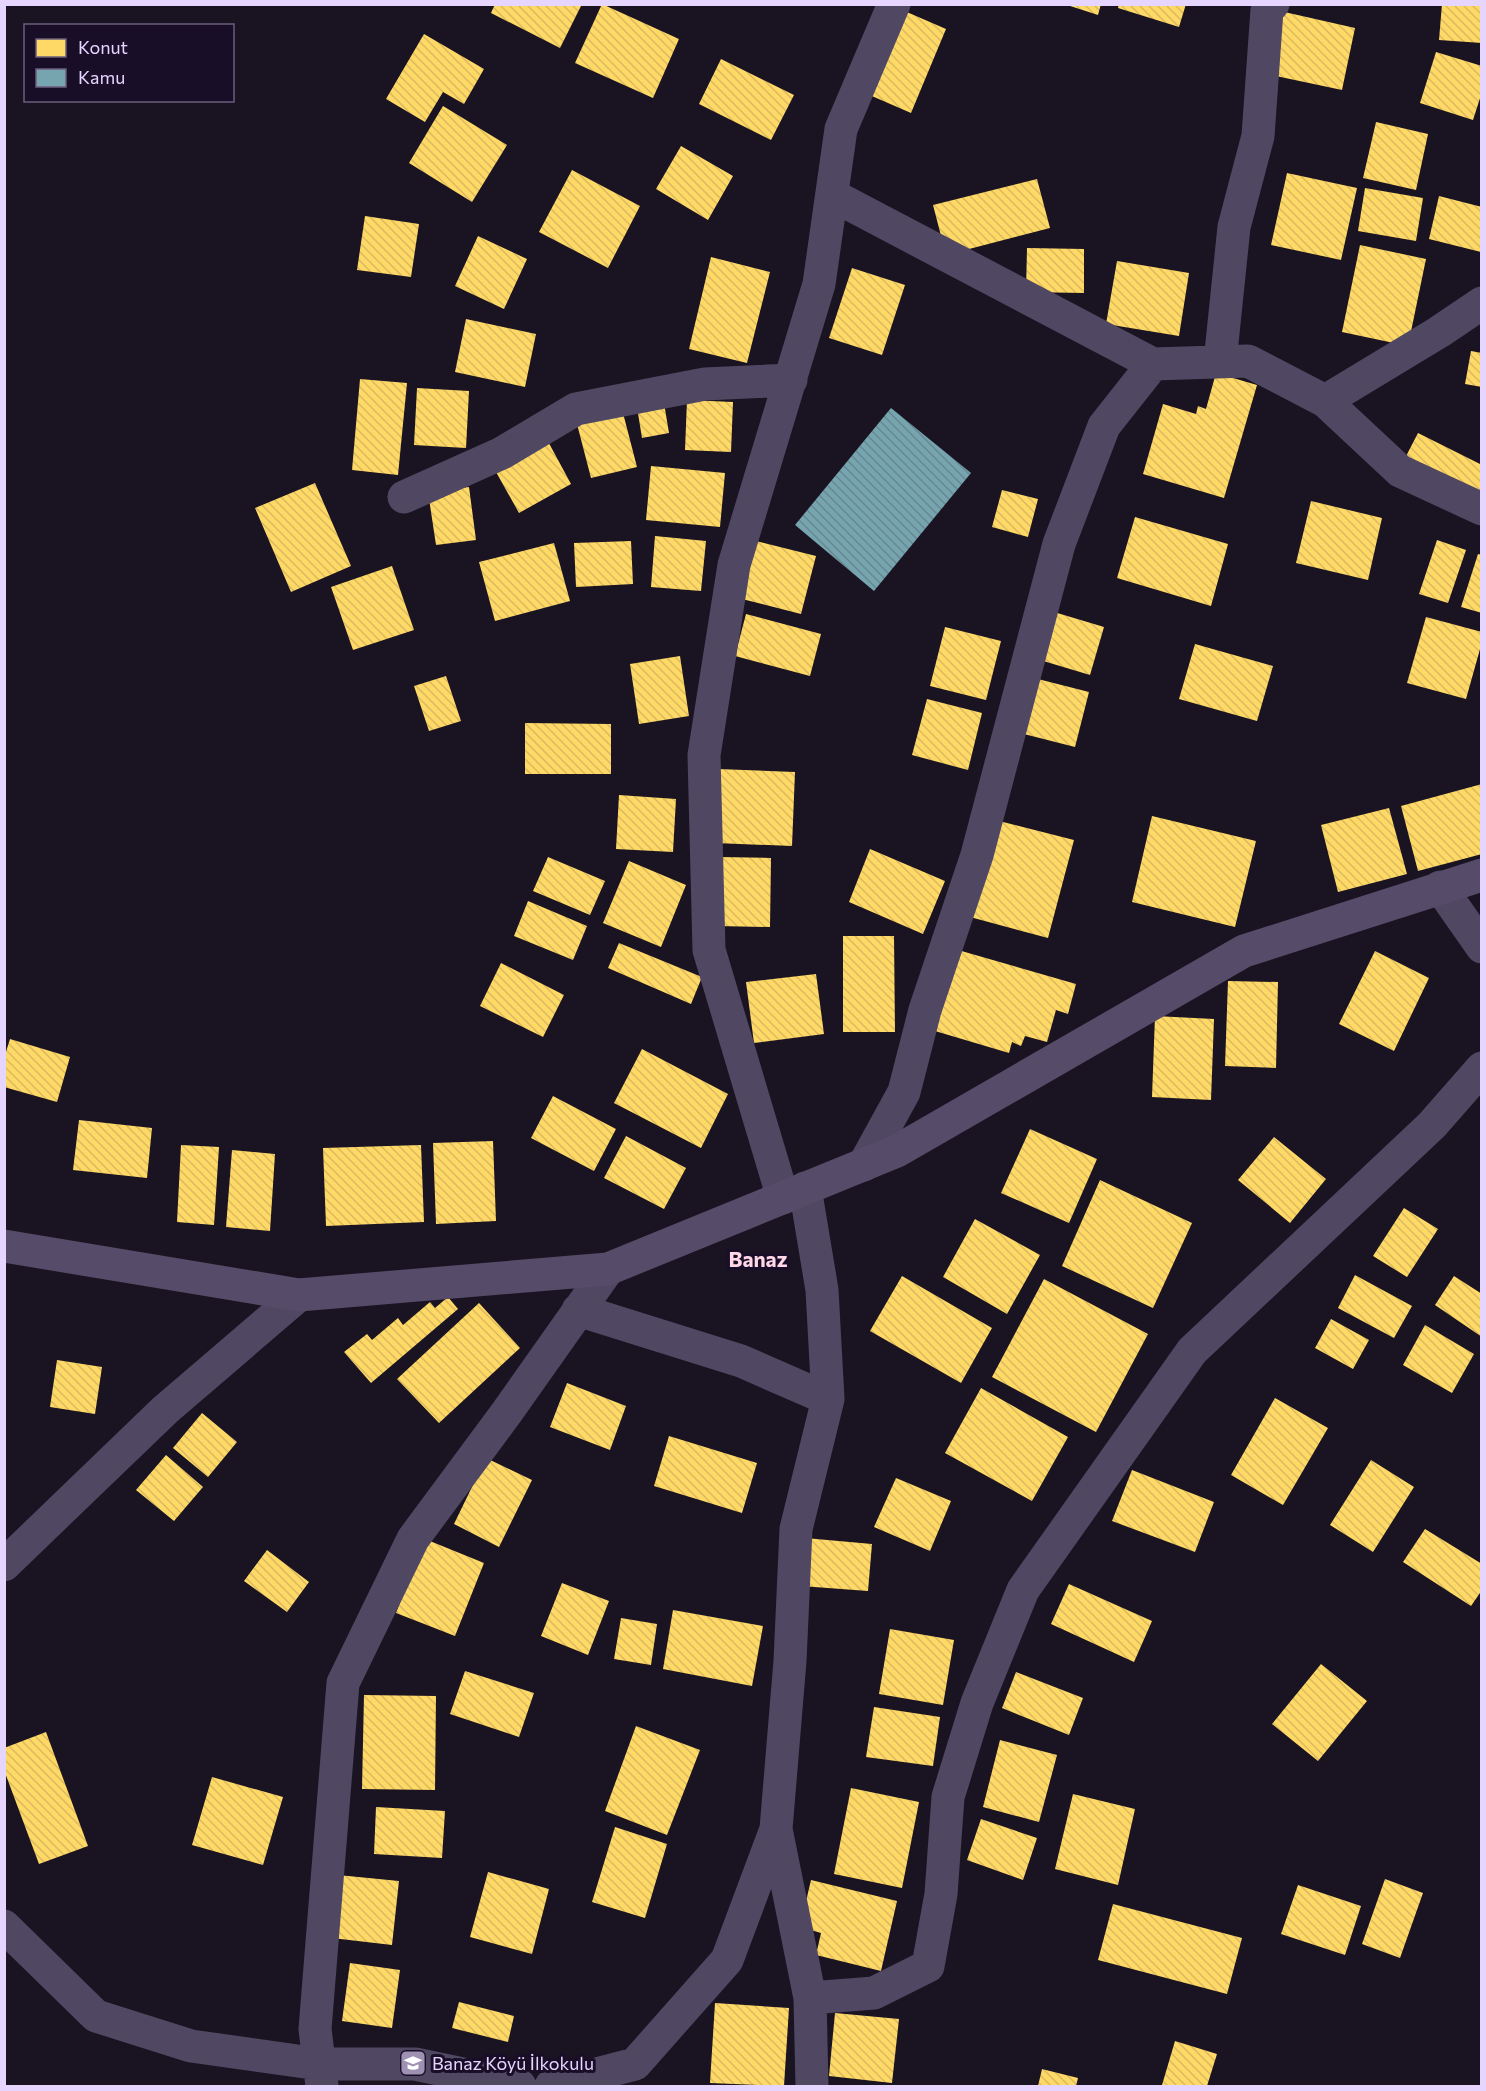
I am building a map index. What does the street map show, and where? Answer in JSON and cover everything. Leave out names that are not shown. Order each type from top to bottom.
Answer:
[{"type":"street","points":[[551,2086],[635,2064],[728,1959],[776,1829],[790,1661],[796,1529],[828,1399],[822,1290],[794,1193],[709,950],[705,755],[734,565],[819,284],[841,129],[894,4]]},
{"type":"street","points":[[1220,362],[1234,227],[1258,136],[1268,10],[1273,4]]},
{"type":"street","points":[[832,195],[1153,364],[1248,362],[1325,401],[1400,471],[1482,509]]},
{"type":"street","points":[[1325,401],[1439,332],[1482,303]]},
{"type":"street","points":[[864,1165],[904,1092],[925,1010],[976,855],[1059,544],[1104,426],[1153,364]]},
{"type":"street","points":[[404,497],[502,453],[576,409],[705,384],[791,380]]},
{"type":"street","points":[[4,1246],[298,1295],[608,1269],[897,1151],[1244,951],[1482,875]]},
{"type":"street","points":[[1440,887],[1482,947]]},
{"type":"street","points":[[810,1998],[874,1993],[928,1966],[941,1894],[948,1797],[977,1703],[1023,1590],[1192,1351],[1432,1125],[1482,1068]]},
{"type":"street","points":[[320,2075],[315,2029],[343,1683],[413,1539],[507,1412],[608,1269]]},
{"type":"street","points":[[4,1565],[165,1410],[298,1295]]},
{"type":"street","points":[[578,1310],[741,1361],[828,1399]]},
{"type":"street","points":[[776,1829],[810,1998],[812,2086]]},
{"type":"street","points":[[4,1926],[96,2016],[191,2046],[320,2075],[415,2064],[520,2086]]},
{"type":"building: Konut","points":[[495,4],[582,4],[560,48],[491,13]]},
{"type":"building: Konut","points":[[602,4],[679,39],[653,98],[575,63]]},
{"type":"building: Konut","points":[[1064,4],[1101,4],[1098,15]]},
{"type":"building: Konut","points":[[1119,4],[1186,4],[1179,27],[1118,8]]},
{"type":"building: Konut","points":[[1442,4],[1482,4],[1482,43],[1439,40]]},
{"type":"building: Konut","points":[[893,6],[946,29],[911,113],[858,90]]},
{"type":"building: Konut","points":[[1280,11],[1355,28],[1342,90],[1266,74]]},
{"type":"building: Konut","points":[[424,34],[484,69],[464,104],[443,92],[425,122],[386,99]]},
{"type":"building: Konut","points":[[1436,52],[1482,66],[1482,92],[1473,120],[1420,103]]},
{"type":"building: Konut","points":[[721,59],[794,95],[771,140],[699,104]]},
{"type":"building: Konut","points":[[443,106],[507,145],[472,202],[409,163]]},
{"type":"building: Konut","points":[[1376,122],[1428,134],[1416,190],[1363,178]]},
{"type":"building: Konut","points":[[681,146],[733,176],[708,220],[656,189]]},
{"type":"building: Konut","points":[[572,170],[640,206],[608,268],[539,232]]},
{"type":"building: Konut","points":[[1287,173],[1357,188],[1341,260],[1271,245]]},
{"type":"building: Konut","points":[[1037,179],[1050,228],[946,255],[933,205]]},
{"type":"building: Konut","points":[[1365,188],[1423,198],[1416,241],[1358,231]]},
{"type":"building: Konut","points":[[1439,196],[1482,207],[1481,252],[1429,239]]},
{"type":"building: Konut","points":[[365,216],[419,224],[411,277],[357,270]]},
{"type":"building: Konut","points":[[478,236],[527,259],[504,309],[455,286]]},
{"type":"building: Konut","points":[[1360,245],[1426,259],[1408,346],[1342,332]]},
{"type":"building: Konut","points":[[1027,248],[1084,249],[1084,293],[1026,292]]},
{"type":"building: Konut","points":[[711,257],[770,272],[747,363],[689,349]]},
{"type":"building: Konut","points":[[1117,261],[1189,273],[1179,336],[1106,324]]},
{"type":"building: Konut","points":[[852,268],[905,285],[882,355],[829,338]]},
{"type":"building: Konut","points":[[466,319],[536,334],[525,387],[455,372]]},
{"type":"building: Konut","points":[[1471,351],[1482,353],[1482,387],[1465,384]]},
{"type":"building: Konut","points":[[1216,373],[1257,385],[1224,498],[1143,474],[1163,404],[1196,414],[1198,406],[1206,409]]},
{"type":"building: Konut","points":[[360,379],[407,383],[398,475],[352,470]]},
{"type":"building: Konut","points":[[417,388],[469,391],[466,448],[414,445]]},
{"type":"building: Konut","points":[[663,397],[669,433],[642,438],[636,401]]},
{"type":"building: Konut","points":[[687,400],[733,402],[731,452],[685,450]]},
{"type":"building: Konut","points":[[623,413],[637,467],[591,478],[577,424]]},
{"type":"building: Konut","points":[[1418,433],[1482,465],[1482,491],[1478,498],[1404,460]]},
{"type":"building: Konut","points":[[544,434],[571,484],[519,513],[491,463]]},
{"type":"building: Konut","points":[[651,466],[725,473],[720,527],[646,520]]},
{"type":"building: Konut","points":[[315,483],[351,566],[291,592],[255,508]]},
{"type":"building: Konut","points":[[469,487],[476,540],[436,545],[428,492]]},
{"type":"building: Konut","points":[[1002,490],[1038,499],[1028,537],[992,527]]},
{"type":"building: Konut","points":[[1311,501],[1382,518],[1368,580],[1296,563]]},
{"type":"building: Konut","points":[[1135,517],[1228,544],[1211,606],[1117,578]]},
{"type":"building: Konut","points":[[655,536],[706,541],[701,591],[651,587]]},
{"type":"building: Konut","points":[[752,540],[816,556],[801,614],[738,598]]},
{"type":"building: Konut","points":[[1437,540],[1466,550],[1448,603],[1419,594]]},
{"type":"building: Konut","points":[[631,541],[633,584],[576,587],[574,543]]},
{"type":"building: Konut","points":[[554,543],[570,601],[495,621],[479,562]]},
{"type":"building: Konut","points":[[1478,554],[1482,555],[1482,613],[1461,607]]},
{"type":"building: Konut","points":[[392,566],[414,630],[353,650],[331,587]]},
{"type":"building: Konut","points":[[1054,612],[1104,627],[1090,675],[1040,660]]},
{"type":"building: Konut","points":[[746,614],[821,634],[810,676],[735,656]]},
{"type":"building: Konut","points":[[1426,617],[1482,632],[1482,642],[1466,699],[1407,683]]},
{"type":"building: Konut","points":[[945,627],[1001,641],[986,700],[930,686]]},
{"type":"building: Konut","points":[[1195,644],[1273,666],[1257,721],[1179,699]]},
{"type":"building: Konut","points":[[680,656],[689,716],[639,724],[630,664]]},
{"type":"building: Konut","points":[[446,676],[461,721],[429,731],[414,686]]},
{"type":"building: Konut","points":[[1034,678],[1089,692],[1075,747],[1020,733]]},
{"type":"building: Konut","points":[[927,699],[982,713],[968,770],[912,755]]},
{"type":"building: Konut","points":[[525,723],[611,724],[611,774],[525,774]]},
{"type":"building: Konut","points":[[718,769],[795,772],[792,846],[715,843]]},
{"type":"building: Konut","points":[[1482,784],[1482,854],[1418,871],[1401,806]]},
{"type":"building: Konut","points":[[619,795],[676,799],[673,852],[616,849]]},
{"type":"building: Konut","points":[[1389,808],[1407,874],[1338,892],[1321,825]]},
{"type":"building: Konut","points":[[1152,816],[1256,841],[1235,927],[1132,902]]},
{"type":"building: Konut","points":[[995,820],[1074,840],[1048,938],[970,917]]},
{"type":"building: Konut","points":[[870,849],[945,881],[923,934],[849,902]]},
{"type":"building: Konut","points":[[548,857],[605,881],[590,915],[533,891]]},
{"type":"building: Konut","points":[[719,857],[771,858],[770,927],[717,926]]},
{"type":"building: Konut","points":[[629,861],[686,885],[661,947],[603,923]]},
{"type":"building: Konut","points":[[528,901],[587,926],[573,960],[514,936]]},
{"type":"building: Konut","points":[[843,936],[894,936],[895,1032],[843,1032]]},
{"type":"building: Konut","points":[[619,943],[702,977],[691,1004],[608,968]]},
{"type":"building: Konut","points":[[958,950],[1076,984],[1068,1014],[1056,1010],[1047,1042],[1025,1036],[1021,1046],[1012,1042],[1009,1053],[935,1031]]},
{"type":"building: Konut","points":[[1375,951],[1429,978],[1394,1051],[1339,1024]]},
{"type":"building: Konut","points":[[501,963],[564,995],[543,1037],[480,1006]]},
{"type":"building: Konut","points":[[816,974],[824,1034],[754,1043],[746,982]]},
{"type":"building: Konut","points":[[1228,981],[1278,982],[1276,1068],[1225,1066]]},
{"type":"building: Konut","points":[[1155,1016],[1214,1019],[1211,1100],[1152,1097]]},
{"type":"building: Konut","points":[[10,1039],[70,1057],[57,1102],[4,1087],[4,1058]]},
{"type":"building: Konut","points":[[642,1049],[728,1094],[701,1148],[614,1103]]},
{"type":"building: Konut","points":[[553,1096],[616,1129],[594,1171],[531,1138]]},
{"type":"building: Konut","points":[[79,1120],[152,1128],[147,1178],[73,1170]]},
{"type":"building: Konut","points":[[1030,1129],[1097,1159],[1069,1223],[1001,1193]]},
{"type":"building: Konut","points":[[626,1136],[686,1168],[664,1209],[604,1178]]},
{"type":"building: Konut","points":[[1274,1137],[1326,1179],[1290,1223],[1238,1180]]},
{"type":"building: Konut","points":[[493,1141],[496,1221],[436,1224],[433,1143]]},
{"type":"building: Konut","points":[[181,1145],[219,1147],[214,1225],[177,1222]]},
{"type":"building: Konut","points":[[421,1145],[424,1222],[326,1226],[323,1148]]},
{"type":"building: Konut","points":[[232,1150],[275,1154],[270,1231],[226,1227]]},
{"type":"building: Konut","points":[[1100,1180],[1192,1223],[1153,1308],[1062,1266]]},
{"type":"building: Konut","points":[[1404,1208],[1438,1229],[1407,1277],[1373,1256]]},
{"type":"building: Konut","points":[[975,1219],[1040,1255],[1007,1314],[943,1277]]},
{"type":"building: Konut","points":[[1355,1275],[1412,1306],[1394,1338],[1338,1308]]},
{"type":"building: Konut","points":[[902,1276],[992,1328],[961,1383],[870,1331]]},
{"type":"building: Konut","points":[[1454,1276],[1482,1294],[1482,1337],[1435,1305]]},
{"type":"building: Konut","points":[[1044,1279],[1148,1334],[1096,1432],[992,1377]]},
{"type":"building: Konut","points":[[448,1297],[458,1309],[371,1383],[344,1352],[367,1334],[372,1340],[398,1318],[403,1325],[430,1302],[435,1308]]},
{"type":"building: Konut","points":[[479,1303],[520,1348],[439,1423],[397,1379]]},
{"type":"building: Konut","points":[[1331,1319],[1369,1340],[1353,1369],[1315,1348]]},
{"type":"building: Konut","points":[[1425,1325],[1474,1354],[1452,1393],[1403,1365]]},
{"type":"building: Konut","points":[[57,1360],[102,1367],[95,1414],[50,1407]]},
{"type":"building: Konut","points":[[567,1383],[626,1406],[610,1450],[550,1427]]},
{"type":"building: Konut","points":[[981,1388],[1068,1437],[1032,1501],[945,1453]]},
{"type":"building: Konut","points":[[1275,1398],[1328,1428],[1283,1505],[1231,1475]]},
{"type":"building: Konut","points":[[202,1413],[237,1442],[208,1477],[173,1448]]},
{"type":"building: Konut","points":[[669,1436],[757,1463],[742,1513],[654,1486]]},
{"type":"building: Konut","points":[[166,1455],[203,1487],[174,1521],[136,1490]]},
{"type":"building: Konut","points":[[486,1458],[532,1480],[499,1547],[454,1524]]},
{"type":"building: Konut","points":[[1371,1460],[1414,1487],[1373,1552],[1330,1525]]},
{"type":"building: Konut","points":[[1132,1470],[1214,1502],[1195,1552],[1112,1521]]},
{"type":"building: Konut","points":[[896,1478],[951,1501],[930,1551],[874,1527]]},
{"type":"building: Konut","points":[[1425,1529],[1482,1564],[1482,1590],[1471,1606],[1403,1562]]},
{"type":"building: Konut","points":[[805,1538],[872,1544],[868,1591],[801,1586]]},
{"type":"building: Konut","points":[[425,1539],[484,1563],[455,1636],[396,1613]]},
{"type":"building: Konut","points":[[267,1550],[309,1582],[287,1612],[244,1581]]},
{"type":"building: Konut","points":[[562,1583],[609,1601],[588,1655],[541,1636]]},
{"type":"building: Konut","points":[[1069,1584],[1152,1621],[1134,1662],[1051,1624]]},
{"type":"building: Konut","points":[[673,1610],[763,1626],[752,1686],[663,1669]]},
{"type":"building: Konut","points":[[621,1618],[657,1624],[651,1665],[614,1659]]},
{"type":"building: Konut","points":[[890,1629],[954,1640],[943,1705],[879,1694]]},
{"type":"building: Konut","points":[[1321,1664],[1367,1701],[1318,1761],[1272,1724]]},
{"type":"building: Konut","points":[[465,1671],[534,1693],[519,1737],[450,1714]]},
{"type":"building: Konut","points":[[1016,1672],[1083,1698],[1069,1735],[1002,1708]]},
{"type":"building: Konut","points":[[364,1695],[436,1696],[435,1790],[362,1789]]},
{"type":"building: Konut","points":[[874,1707],[940,1717],[933,1766],[866,1757]]},
{"type":"building: Konut","points":[[636,1726],[700,1750],[667,1835],[605,1811]]},
{"type":"building: Konut","points":[[46,1732],[88,1846],[39,1864],[4,1770],[4,1748]]},
{"type":"building: Konut","points":[[1000,1740],[1057,1755],[1039,1822],[983,1807]]},
{"type":"building: Konut","points":[[212,1777],[283,1797],[263,1865],[192,1845]]},
{"type":"building: Konut","points":[[851,1788],[919,1802],[902,1888],[834,1874]]},
{"type":"building: Konut","points":[[1073,1794],[1135,1809],[1118,1885],[1055,1869]]},
{"type":"building: Konut","points":[[376,1807],[445,1811],[442,1858],[374,1854]]},
{"type":"building: Konut","points":[[981,1819],[1037,1838],[1023,1880],[967,1860]]},
{"type":"building: Konut","points":[[615,1827],[667,1844],[645,1918],[592,1902]]},
{"type":"building: Konut","points":[[488,1872],[549,1889],[532,1954],[470,1937]]},
{"type":"building: Konut","points":[[338,1875],[399,1881],[392,1945],[332,1938]]},
{"type":"building: Konut","points":[[1385,1879],[1423,1893],[1400,1958],[1362,1944]]},
{"type":"building: Konut","points":[[811,1880],[897,1901],[881,1971],[816,1955],[821,1933],[800,1927]]},
{"type":"building: Konut","points":[[1298,1885],[1361,1906],[1345,1955],[1281,1934]]},
{"type":"building: Konut","points":[[1113,1904],[1242,1938],[1227,1994],[1098,1960]]},
{"type":"building: Konut","points":[[350,1963],[400,1970],[392,2028],[342,2021]]},
{"type":"building: Konut","points":[[459,2002],[514,2016],[508,2042],[452,2028]]},
{"type":"building: Konut","points":[[715,2003],[789,2008],[784,2086],[710,2083]]},
{"type":"building: Konut","points":[[835,2013],[899,2019],[892,2083],[829,2076]]},
{"type":"building: Konut","points":[[1175,2041],[1217,2054],[1207,2086],[1162,2085]]},
{"type":"building: Konut","points":[[1042,2069],[1078,2078],[1076,2086],[1038,2086]]},
{"type":"building: Kamu","points":[[891,408],[971,473],[874,591],[795,525]]},
{"type":"place","name":"Banaz Köyü İlkokulu","points":[[413,2063]]},
{"type":"district","name":"Banaz","points":[[758,1258]]}]
